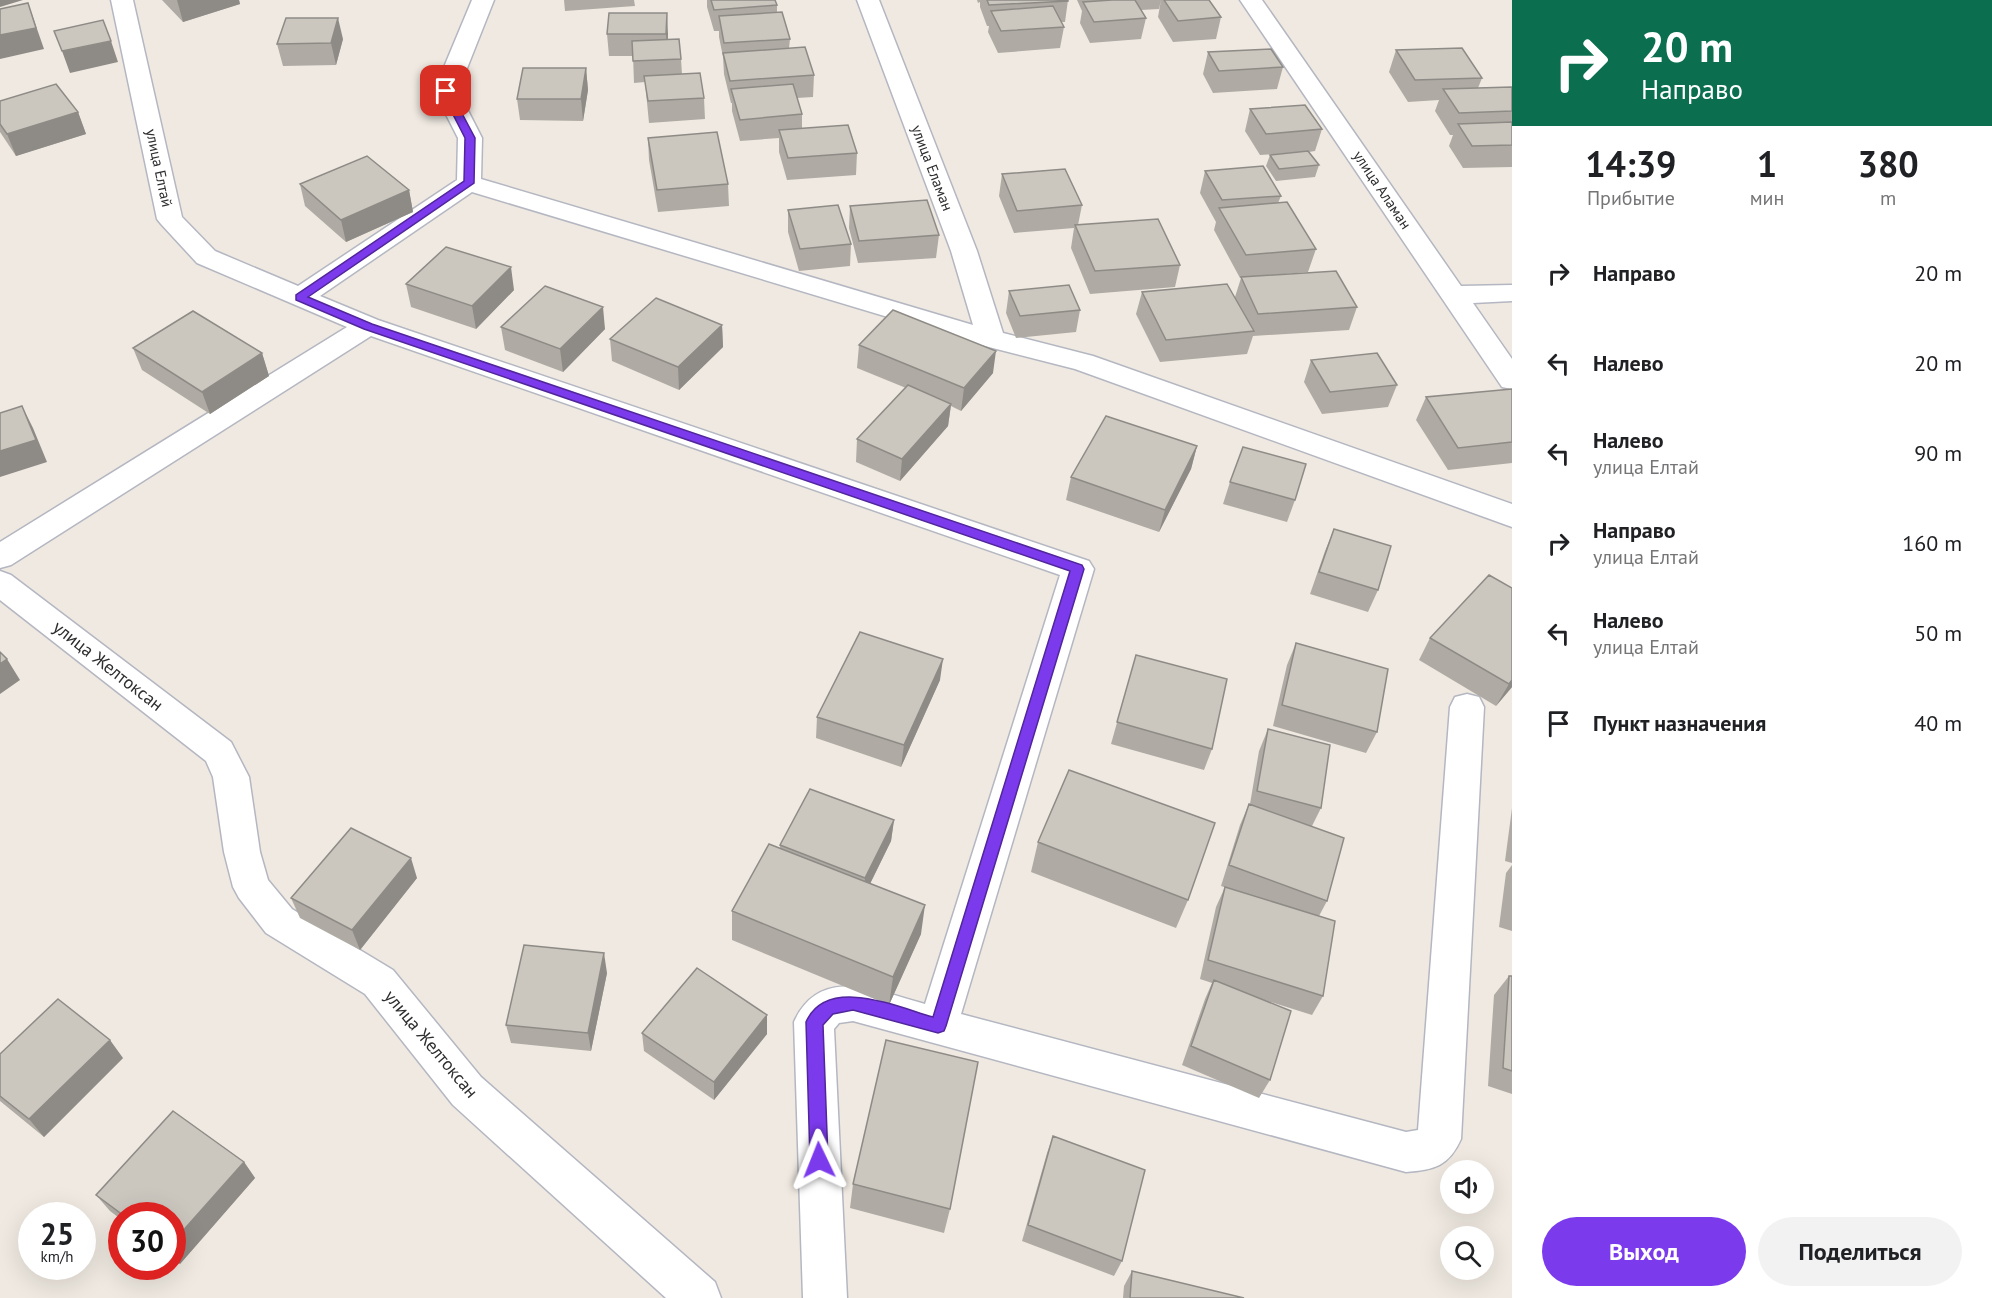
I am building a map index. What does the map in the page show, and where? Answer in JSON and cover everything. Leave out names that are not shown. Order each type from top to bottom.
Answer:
[{"type":"street","name":"улица Елтай","points":[[122,0],[170,219],[206,257],[368,326],[1078,569],[938,1026]]},
{"type":"street","points":[[469,183],[470,138],[446,91],[483,0]]},
{"type":"street","name":"улица Еламан","points":[[868,0],[964,251],[991,339]]},
{"type":"street","name":"улица Аламан","points":[[1251,0],[1512,380]]},
{"type":"street","points":[[300,297],[469,183]]},
{"type":"street","points":[[469,183],[991,339],[1083,362],[1512,516]]},
{"type":"street","points":[[1454,296],[1512,293]]},
{"type":"street","points":[[0,557],[368,326]]},
{"type":"street","name":"улица Желтоксан","points":[[0,583],[219,752],[231,777],[242,852],[252,887],[279,921],[379,982],[467,1091],[699,1298]]},
{"type":"street","points":[[825,1298],[814,1022],[829,1007],[853,1003],[1406,1152],[1427,1150],[1440,1138],[1467,707]]},
{"type":"building","points":[[711,0],[775,0],[777,5],[714,10]]},
{"type":"building","points":[[987,0],[1068,0],[1068,1],[989,5]]},
{"type":"building","points":[[1135,0],[1146,18],[1094,22],[1083,2]]},
{"type":"building","points":[[1164,0],[1209,0],[1221,17],[1178,21]]},
{"type":"building","points":[[28,3],[36,28],[0,35],[0,9]]},
{"type":"building","points":[[1053,6],[1064,27],[1001,31],[991,11]]},
{"type":"building","points":[[782,12],[790,39],[724,43],[719,16]]},
{"type":"building","points":[[609,13],[667,13],[666,34],[607,34]]},
{"type":"building","points":[[286,18],[338,18],[331,43],[277,44]]},
{"type":"building","points":[[103,20],[111,41],[62,51],[54,31]]},
{"type":"building","points":[[679,39],[681,59],[633,61],[632,41]]},
{"type":"building","points":[[805,47],[814,75],[730,81],[723,53]]},
{"type":"building","points":[[1462,48],[1482,78],[1415,80],[1396,50]]},
{"type":"building","points":[[1271,49],[1283,67],[1219,71],[1208,52]]},
{"type":"building","points":[[523,68],[586,68],[581,99],[517,99]]},
{"type":"building","points":[[700,73],[704,98],[648,101],[644,76]]},
{"type":"building","points":[[56,84],[78,112],[7,134],[0,124],[0,101]]},
{"type":"building","points":[[793,84],[802,114],[740,120],[731,89]]},
{"type":"building","points":[[1512,87],[1512,111],[1459,113],[1443,89]]},
{"type":"building","points":[[1305,105],[1322,129],[1266,134],[1250,109]]},
{"type":"building","points":[[1512,122],[1512,145],[1472,146],[1458,124]]},
{"type":"building","points":[[848,125],[857,153],[788,158],[779,130]]},
{"type":"building","points":[[717,132],[728,184],[657,190],[648,138]]},
{"type":"building","points":[[1308,151],[1319,165],[1279,169],[1270,155]]},
{"type":"building","points":[[367,156],[409,190],[341,220],[300,184]]},
{"type":"building","points":[[1263,166],[1281,196],[1222,200],[1205,171]]},
{"type":"building","points":[[1065,169],[1082,205],[1017,211],[1002,174]]},
{"type":"building","points":[[927,200],[939,235],[859,241],[850,206]]},
{"type":"building","points":[[1287,202],[1316,249],[1246,255],[1219,208]]},
{"type":"building","points":[[838,205],[851,244],[800,249],[788,210]]},
{"type":"building","points":[[1158,219],[1180,265],[1095,271],[1075,225]]},
{"type":"building","points":[[446,247],[511,267],[472,306],[406,284]]},
{"type":"building","points":[[1336,271],[1357,307],[1258,314],[1241,277]]},
{"type":"building","points":[[1227,284],[1254,331],[1166,340],[1142,292]]},
{"type":"building","points":[[1069,285],[1080,310],[1020,316],[1009,291]]},
{"type":"building","points":[[545,286],[603,307],[560,349],[501,327]]},
{"type":"building","points":[[656,298],[722,325],[678,367],[610,339]]},
{"type":"building","points":[[893,310],[996,351],[964,388],[859,345]]},
{"type":"building","points":[[193,311],[262,353],[202,392],[133,348]]},
{"type":"building","points":[[1377,353],[1397,385],[1330,392],[1311,360]]},
{"type":"building","points":[[908,385],[951,404],[902,459],[857,439]]},
{"type":"building","points":[[1512,389],[1512,442],[1458,448],[1426,397]]},
{"type":"building","points":[[22,406],[36,440],[0,451],[0,413]]},
{"type":"building","points":[[1106,416],[1197,446],[1165,510],[1071,477]]},
{"type":"building","points":[[1243,447],[1306,464],[1295,500],[1230,482]]},
{"type":"building","points":[[1334,529],[1391,546],[1378,590],[1319,572]]},
{"type":"building","points":[[1489,575],[1512,588],[1512,680],[1509,684],[1430,638]]},
{"type":"building","points":[[860,632],[943,659],[904,745],[817,717]]},
{"type":"building","points":[[1296,643],[1388,669],[1377,732],[1282,705]]},
{"type":"building","points":[[0,652],[7,659],[0,664]]},
{"type":"building","points":[[1136,655],[1227,679],[1212,749],[1117,722]]},
{"type":"building","points":[[1268,729],[1330,745],[1321,808],[1257,791]]},
{"type":"building","points":[[1069,770],[1215,823],[1188,900],[1038,842]]},
{"type":"building","points":[[810,789],[894,820],[865,878],[780,845]]},
{"type":"building","points":[[1249,804],[1344,838],[1327,901],[1229,865]]},
{"type":"building","points":[[351,828],[411,858],[352,930],[291,898]]},
{"type":"building","points":[[769,844],[925,905],[893,977],[732,911]]},
{"type":"building","points":[[1225,887],[1335,921],[1323,996],[1208,960]]},
{"type":"building","points":[[524,945],[604,953],[588,1033],[506,1025]]},
{"type":"building","points":[[697,968],[767,1015],[714,1082],[642,1033]]},
{"type":"building","points":[[1509,976],[1512,976],[1512,1071],[1503,1068]]},
{"type":"building","points":[[1214,980],[1291,1011],[1270,1080],[1191,1046]]},
{"type":"building","points":[[58,999],[110,1040],[29,1119],[0,1096],[0,1054]]},
{"type":"building","points":[[886,1040],[978,1062],[950,1209],[853,1184]]},
{"type":"building","points":[[173,1111],[244,1162],[186,1227],[186,1202],[108,1202],[108,1204],[96,1195]]},
{"type":"building","points":[[1053,1136],[1145,1170],[1122,1261],[1028,1225]]},
{"type":"building","points":[[1132,1271],[1244,1298],[1130,1298]]},
{"type":"route","points":[[446,91],[470,138],[469,183],[300,297],[368,326],[1078,569],[938,1026],[853,1003],[829,1007],[814,1022],[819,1160]]}]
